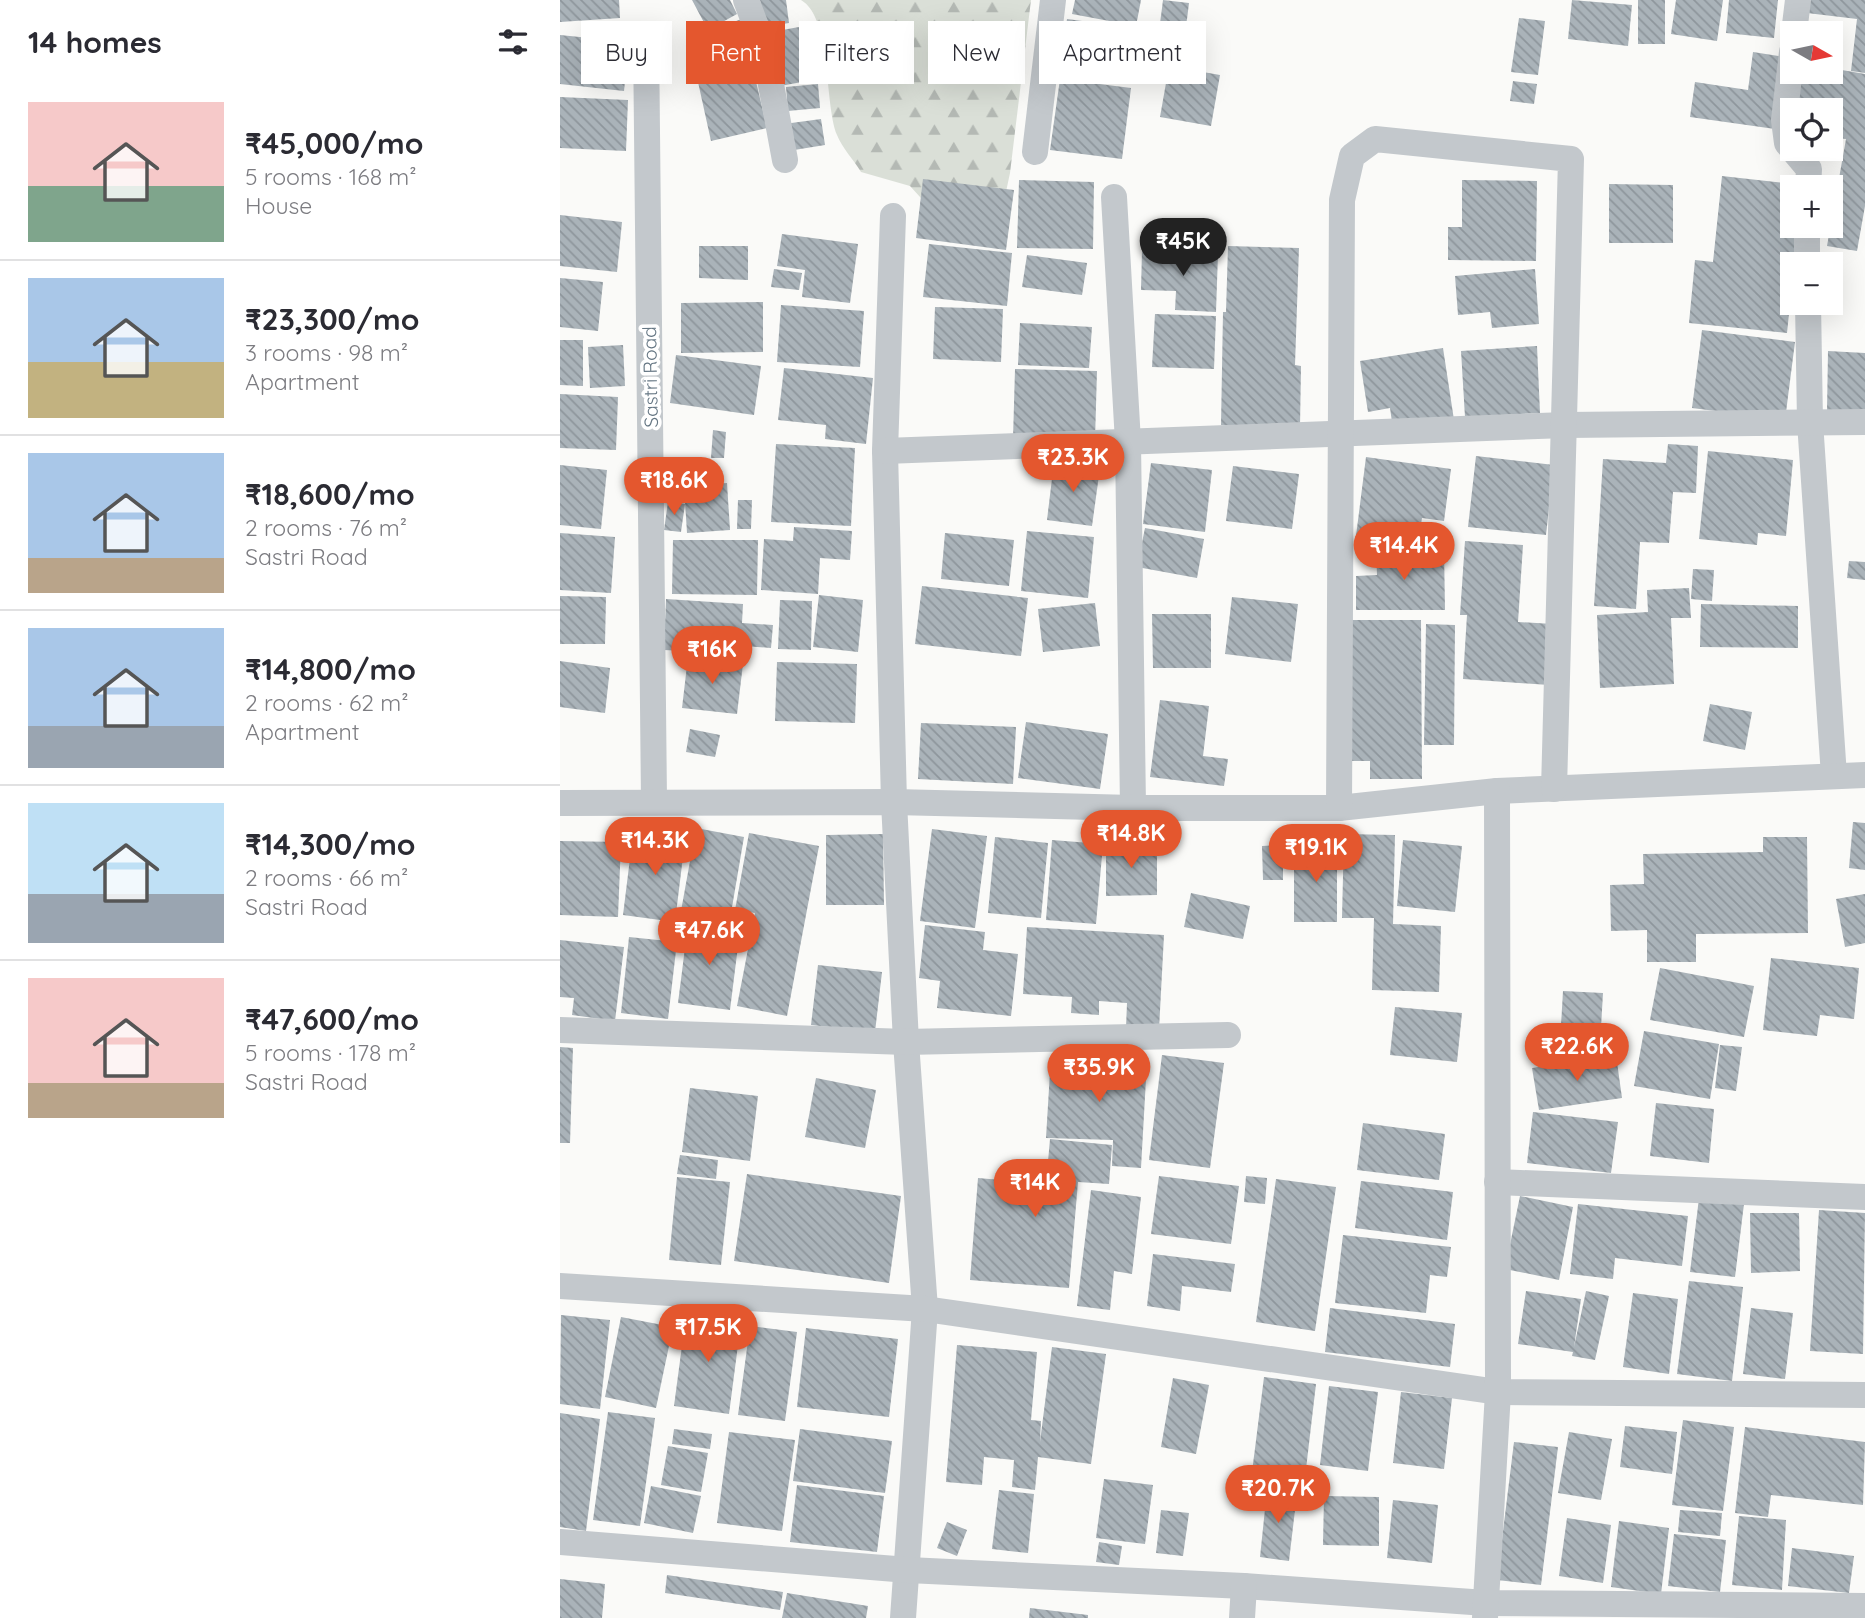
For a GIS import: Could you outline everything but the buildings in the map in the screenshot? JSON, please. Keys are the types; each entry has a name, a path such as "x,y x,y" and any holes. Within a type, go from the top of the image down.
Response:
{"street":[{"path":"746,0 764,47 785,160"},
{"path":"1035,152 1053,0"},
{"path":"1795,21 1798,0"},
{"name":"Sastri Road","path":"646,84 654,801"},
{"path":"1788,84 1784,120 1787,143 1809,169 1809,175"},
{"path":"1339,807 1343,434 1342,200 1352,156 1375,139 1571,159 1566,425 1554,789"},
{"path":"1114,197 1128,442 1133,808"},
{"path":"893,216 885,451 894,802 906,1042 925,1309 903,1618"},
{"path":"1808,315 1810,422 1834,776"},
{"path":"885,451 1566,425 1865,422"},
{"path":"560,803 894,802 1133,808 1339,807 1497,791 1865,775"},
{"path":"1485,1611 1498,1392 1497,791"},
{"path":"560,1030 906,1042 1228,1035"},
{"path":"1497,1182 1865,1197"},
{"path":"560,1286 925,1309 1498,1392 1865,1395"},
{"path":"560,1542 908,1570 1244,1586 1485,1611 1865,1606"},
{"path":"1241,1618 1244,1586"}],"green space":[{"path":"801,0 1031,0 1025,49 1025,21 928,21 928,84 1021,84 1010,173 997,234 951,231 910,186 861,172 837,135 828,84 914,84 914,21 816,21 811,10"}]}
